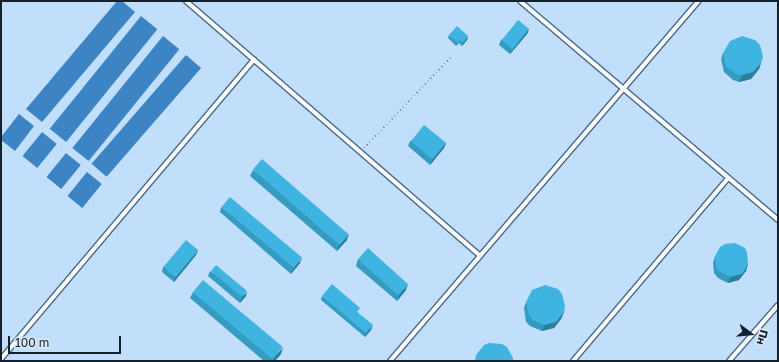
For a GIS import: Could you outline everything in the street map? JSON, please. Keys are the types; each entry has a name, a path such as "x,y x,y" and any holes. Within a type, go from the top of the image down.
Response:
{"lane":[{"path":"186,1 480,256"},
{"path":"520,1 778,220"},
{"path":"390,361 699,1"},
{"path":"1,359 254,60"},
{"path":"573,361 728,178"},
{"path":"730,361 778,305"}],"path":[{"path":"360,152 451,56"}],"water":[{"path":"117,1 122,1 135,12 42,122 26,109"},
{"path":"141,16 157,29 66,142 50,129"},
{"path":"163,36 179,49 89,161 72,148"},
{"path":"186,55 201,68 107,177 92,164"},
{"path":"19,114 34,126 15,151 1,140 1,137"},
{"path":"42,132 57,144 37,168 22,156"},
{"path":"66,153 81,165 61,189 46,177"},
{"path":"87,172 102,184 82,208 67,196"}],"building":[{"path":"518,20 529,29 513,49 502,40"},
{"path":"457,26 468,36 463,43 460,40 458,43 449,35"},
{"path":"742,36 755,40 760,45 763,57 761,63 753,72 742,75 736,74 726,66 723,53 730,41"},
{"path":"424,125 446,143 433,159 411,141"},
{"path":"262,159 349,234 340,245 253,170"},
{"path":"230,197 302,257 294,267 222,207"},
{"path":"186,240 198,250 176,277 164,267"},
{"path":"735,243 745,248 748,264 742,274 730,277 720,272 716,267 715,256 720,247 725,244"},
{"path":"368,248 408,284 398,295 358,259"},
{"path":"216,265 247,291 241,297 211,271"},
{"path":"203,280 283,347 272,359 193,292"},
{"path":"332,284 360,308 357,312 373,325 366,333 322,296"},
{"path":"545,285 558,289 562,294 565,306 564,312 556,322 544,325 533,320 529,315 526,302 532,290"},
{"path":"489,343 502,344 507,347 513,361 475,361 476,355 484,345"}]}
